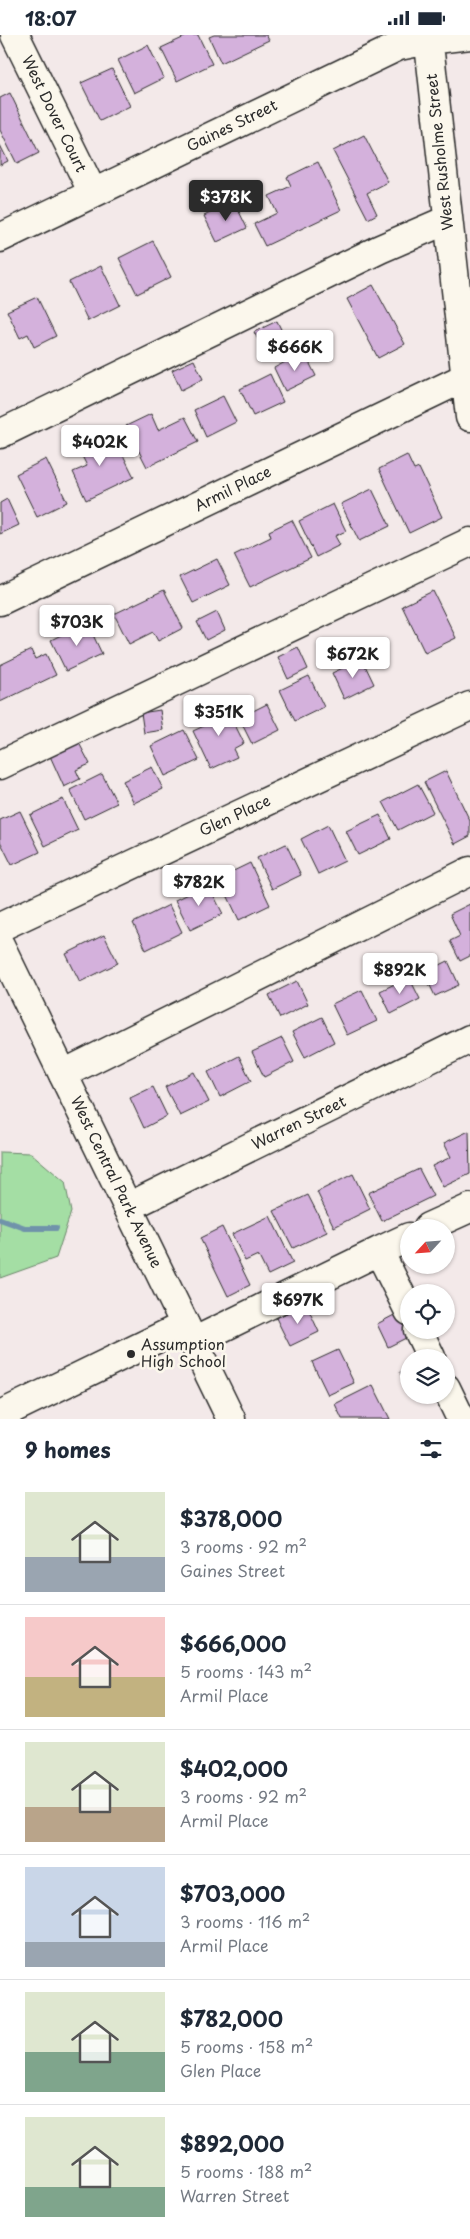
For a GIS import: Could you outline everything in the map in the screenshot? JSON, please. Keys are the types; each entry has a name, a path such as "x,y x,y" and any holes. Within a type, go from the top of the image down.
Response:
{"street":[{"path":"0,38 6,35"},
{"name":"West Dover Court","path":"16,35 93,193"},
{"name":"Gaines Street","path":"0,238 399,46 428,37 470,35"},
{"name":"West Rusholme Street","path":"428,37 470,417"},
{"path":"0,434 380,249 447,220"},
{"name":"Armil Place","path":"0,601 466,377"},
{"path":"0,765 470,542"},
{"name":"Glen Place","path":"0,927 470,706"},
{"path":"63,1074 470,871"},
{"name":"West Central Park Avenue","path":"0,945 232,1419"},
{"name":"Warren Street","path":"128,1207 470,1039"},
{"path":"446,1219 470,1208"},
{"path":"0,1415 400,1241"},
{"path":"380,1251 400,1292"},
{"path":"454,1404 461,1419"}],"green space":[{"path":"0,1152 31,1153 65,1182 71,1212 56,1258 0,1278"}],"building":[{"path":"189,35 198,35 212,64 177,81 161,48"},
{"path":"214,35 266,35 269,40 221,63 209,37"},
{"path":"148,45 164,78 134,93 118,60"},
{"path":"112,69 130,106 100,121 81,83"},
{"path":"10,93 39,153 17,164 0,130 0,98"},
{"path":"364,135 388,182 367,193 377,214 368,219 333,151"},
{"path":"0,145 8,161 0,165"},
{"path":"318,162 341,210 265,246 254,224 277,213 269,196 291,186 287,177"},
{"path":"234,201 247,228 217,242 204,216"},
{"path":"153,241 171,277 137,294 119,258"},
{"path":"101,266 120,305 88,321 69,282"},
{"path":"373,285 405,344 378,358 347,299"},
{"path":"37,297 56,336 34,347 28,334 20,338 7,311"},
{"path":"277,321 288,344 266,355 254,332"},
{"path":"304,352 316,376 285,391 274,368"},
{"path":"194,360 203,379 181,390 172,370"},
{"path":"270,374 283,402 253,416 240,389"},
{"path":"223,396 236,422 206,437 194,410"},
{"path":"151,414 158,430 185,417 198,442 147,467 126,426"},
{"path":"94,430 106,456 120,449 134,477 86,500 73,472 87,466 74,440"},
{"path":"407,455 414,470 419,468 442,517 409,533 379,469"},
{"path":"46,459 67,502 37,517 16,474"},
{"path":"372,489 390,526 359,541 341,504"},
{"path":"7,499 19,525 0,534 0,503"},
{"path":"333,504 346,531 335,536 340,545 316,557 299,521"},
{"path":"292,520 311,558 250,587 234,555 271,537 269,531"},
{"path":"217,559 230,585 193,603 180,577"},
{"path":"164,590 183,628 158,641 153,632 129,644 114,614"},
{"path":"433,591 456,638 425,653 402,606"},
{"path":"217,612 225,630 206,640 197,622"},
{"path":"87,622 102,654 66,671 51,640"},
{"path":"298,647 308,669 288,679 278,657"},
{"path":"31,650 35,659 46,654 56,675 0,702 0,665"},
{"path":"362,659 374,684 344,699 332,673"},
{"path":"309,676 324,707 295,721 280,690"},
{"path":"267,704 280,730 252,744 239,718"},
{"path":"225,705 244,743 233,749 237,757 211,769 193,731 206,725 202,716"},
{"path":"160,710 163,730 144,733 141,713"},
{"path":"184,730 199,760 165,776 151,746"},
{"path":"79,743 90,764 76,770 80,779 64,787 50,756"},
{"path":"152,767 163,789 134,803 123,781"},
{"path":"446,771 470,821 470,836 455,844 424,782"},
{"path":"102,774 117,803 84,819 70,790"},
{"path":"418,784 433,812 398,830 383,802"},
{"path":"63,799 78,830 45,846 30,815"},
{"path":"20,811 40,852 12,865 0,841 0,820"},
{"path":"380,815 391,839 358,855 346,831"},
{"path":"328,825 345,861 318,874 301,839"},
{"path":"286,844 301,875 272,889 257,858"},
{"path":"250,863 270,905 239,920 219,878"},
{"path":"208,884 223,914 190,930 175,900"},
{"path":"470,904 470,956 460,961 450,941 460,936 450,914"},
{"path":"169,905 182,932 146,950 133,923"},
{"path":"104,935 118,963 80,982 66,954"},
{"path":"448,961 459,985 435,996 424,973"},
{"path":"409,977 420,999 391,1014 380,991"},
{"path":"297,981 308,1004 280,1018 269,995"},
{"path":"362,990 377,1021 347,1035 332,1004"},
{"path":"322,1017 334,1042 305,1057 292,1032"},
{"path":"282,1038 294,1062 264,1077 252,1052"},
{"path":"239,1056 251,1081 220,1097 208,1072"},
{"path":"194,1072 209,1102 180,1116 165,1087"},
{"path":"153,1087 167,1116 144,1128 130,1098"},
{"path":"469,1131 470,1174 443,1187 432,1166 451,1157 444,1143"},
{"path":"419,1169 433,1196 382,1221 368,1193"},
{"path":"353,1174 370,1209 334,1227 317,1192"},
{"path":"308,1195 327,1232 293,1248 274,1211"},
{"path":"270,1216 293,1263 268,1275 258,1255 245,1261 232,1234"},
{"path":"222,1227 250,1285 228,1296 200,1238"},
{"path":"306,1304 319,1332 290,1346 276,1318"},
{"path":"398,1313 400,1317 400,1339 404,1339 388,1347 377,1324"},
{"path":"338,1350 354,1383 328,1395 312,1362"},
{"path":"373,1385 390,1419 342,1419 335,1404"}],"waterway":[{"path":"0,1219 25,1228 56,1228"}],"place":[{"name":"Assumption High School","path":"131,1354"}]}
